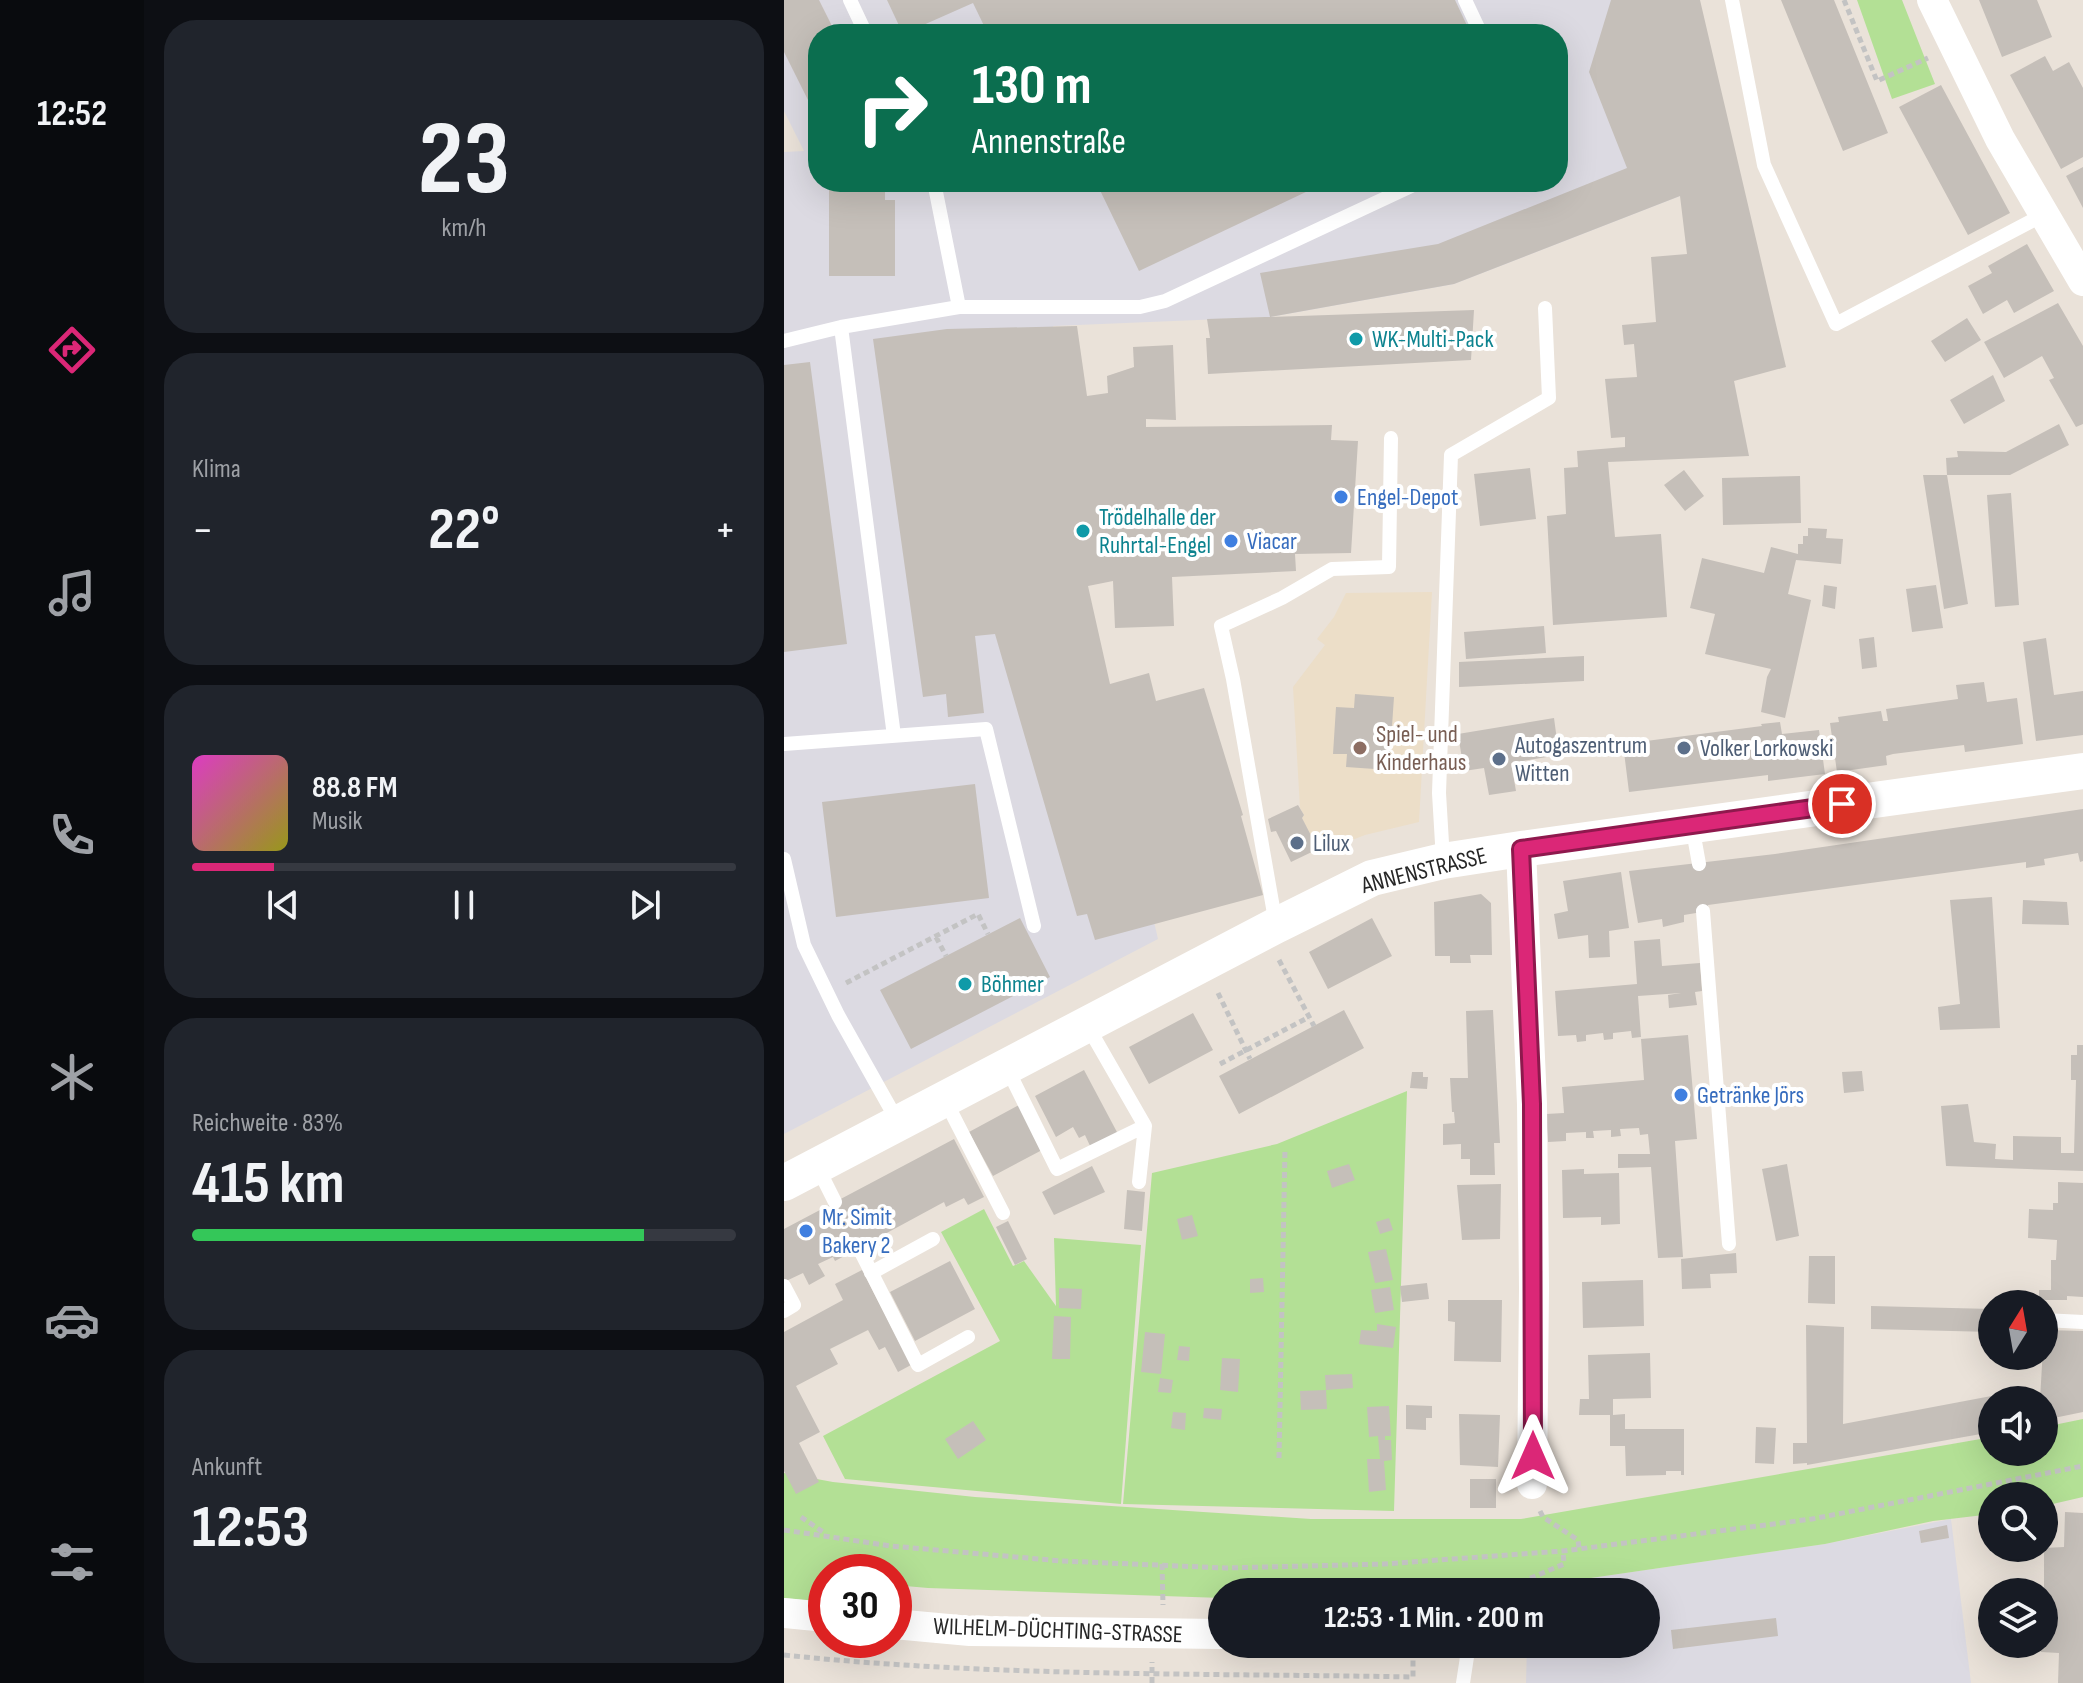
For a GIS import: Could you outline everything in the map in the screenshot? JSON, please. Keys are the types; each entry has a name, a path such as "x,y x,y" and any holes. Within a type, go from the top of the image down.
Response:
{"street":[{"path":"1932,0 2000,139 2083,281"},
{"name":"ANNENSTRASSE","path":"784,1183 1372,878 1443,861 1521,849 2083,771"},
{"path":"1521,849 1532,1104 1532,1484"},
{"path":"784,1613 808,1615"},
{"name":"WILHELM-DÜCHTING-STRASSE","path":"912,1626 970,1631 1208,1634"}],"lane":[{"path":"850,0 861,24"},
{"path":"1465,0 1476,24"},
{"path":"1732,0 1764,165 1836,324 2043,215"},
{"path":"936,192 959,307"},
{"path":"784,341 841,327 959,307 1140,307 1165,301 1399,192"},
{"path":"1443,861 1439,793 1451,455 1549,398 1545,308"},
{"path":"841,327 894,736"},
{"path":"1271,929 1233,679 1221,626 1282,598 1332,569 1389,567 1391,438"},
{"path":"784,744 986,729 1034,926"},
{"path":"1692,825 1699,864"},
{"path":"784,859 804,945 898,1122"},
{"path":"1703,911 1729,1244"},
{"path":"1087,1024 1145,1126 1139,1182"},
{"path":"1005,1066 1057,1169 1145,1126"},
{"path":"944,1098 1003,1213"},
{"path":"816,1165 835,1202"},
{"path":"871,1273 933,1239"},
{"path":"859,1248 918,1365 968,1337"},
{"path":"784,1286 794,1305 784,1311"},
{"path":"2058,1321 2083,1322"},
{"path":"1463,1683 1467,1658"}],"path":[{"path":"1844,0 1877,81 1953,47"},
{"path":"827,993 978,914 988,934"},
{"path":"1271,929 1314,1026"},
{"path":"936,937 946,956"},
{"path":"1203,963 1250,1059"},
{"path":"1220,1064 1309,1017"},
{"path":"1279,1458 1285,1148"},
{"path":"784,1530 891,1546 1062,1561 1226,1568 1368,1565 1563,1551 1812,1519 2083,1466"},
{"path":"801,1517 831,1537"},
{"path":"1543,1517 1578,1540 1579,1548"},
{"path":"1531,1578 1564,1564 1563,1551"},
{"path":"1162,1564 1163,1597"},
{"path":"784,1655 885,1666 1063,1673 1413,1677 1413,1658"}],"shaded area":[{"path":"784,0 1655,0 1680,196 1454,284 1270,317 1053,326 1063,400 1035,405 1158,939 784,1134 784,152 804,151 784,111"},
{"name":"Spiel- und Kinderhaus","path":"1432,592 1419,822 1365,835 1319,853 1300,808 1293,687 1325,645 1317,639 1334,617 1346,593"},
{"path":"1951,1519 1971,1683 1526,1683 1527,1658 1660,1658 1660,1578 1591,1578 1825,1544"}],"green space":[{"path":"1857,0 1902,0 1935,84 1892,99"},
{"path":"1407,1091 1394,1511 1123,1504 1152,1173 1277,1144"},
{"path":"984,1209 1013,1266 1024,1261 1056,1306 1054,1238 1141,1245 1121,1504 845,1479 823,1436 1000,1341 941,1232"},
{"path":"2083,1419 2083,1497 2058,1503 2058,1482 1978,1482 1978,1516 1933,1521 1825,1544 1591,1578 1208,1578 1208,1598 912,1587 912,1554 808,1554 808,1600 784,1598 784,1473 833,1482 975,1497 1311,1519 1521,1519 1978,1439 1978,1466 2058,1466 2058,1424"}],"building":[{"path":"784,0 819,0 831,24 808,24 808,100 784,52"},
{"path":"887,0 1455,0 1466,24 983,24 973,3 926,24 898,24"},
{"path":"1611,0 1700,0 1786,367 1734,381 1749,456 1608,462 1615,537 1661,534 1667,617 1553,625 1547,516 1566,514 1564,468 1578,467 1577,451 1625,447 1625,437 1611,438 1605,379 1637,377 1634,344 1624,345 1622,325 1656,322 1651,257 1687,254 1680,196 1454,284 1270,317 1260,273 1438,244 1627,168 1589,72"},
{"path":"1781,0 1834,0 1888,133 1843,151"},
{"path":"1979,0 2037,0 2052,37 2002,57"},
{"path":"2045,56 2053,71 2069,62 2083,88 2083,157 2061,169 2010,75"},
{"path":"1941,85 2010,213 1968,235 1899,107"},
{"path":"2083,167 2083,208 2066,176"},
{"path":"829,192 885,192 885,200 895,200 895,276 829,276"},
{"path":"1101,192 1306,192 1139,271"},
{"path":"2027,244 2054,291 2014,313 2007,300 1983,314 1968,286 1992,273 1988,266"},
{"path":"2058,303 2083,346 2083,424 2076,427 2049,380 2054,378 2042,356 2004,378 1984,342"},
{"name":"WK-Multi-Pack","path":"1474,310 1471,360 1208,374 1206,338 1210,338 1207,319"},
{"path":"1967,318 1981,340 1945,362 1931,341"},
{"path":"1077,326 1087,396 1108,393 1107,376 1134,367 1133,347 1173,345 1176,420 1146,419 1146,427 1332,425 1331,440 1358,441 1351,553 1295,554 1296,571 1172,577 1174,626 1115,628 1113,581 1088,586 1110,684 1149,673 1156,701 1204,688 1243,815 1263,895 1095,940 1087,914 1077,916 995,634 975,636 984,713 948,717 946,694 923,697 873,339 947,329"},
{"path":"810,362 847,644 784,652 784,365"},
{"path":"1993,375 2005,401 1964,424 1950,400"},
{"path":"2059,424 2069,445 2010,475 1947,475 1946,458 1958,457 1957,451 2006,452"},
{"path":"1530,468 1536,519 1480,526 1474,474"},
{"path":"1684,470 1704,496 1685,511 1664,485"},
{"path":"1923,475 1947,475 1968,604 1944,609"},
{"path":"1800,476 1801,523 1723,525 1722,478"},
{"path":"2011,493 2019,605 1995,607 1987,495"},
{"path":"1808,528 1827,529 1826,538 1843,539 1841,564 1796,560 1788,594 1811,600 1785,718 1761,712 1771,669 1705,654 1715,614 1690,608 1702,558 1764,573 1771,547 1798,554 1798,544 1803,544 1803,536 1808,536"},
{"path":"1824,585 1837,587 1835,609 1822,606"},
{"path":"1936,585 1943,628 1912,632 1906,589"},
{"path":"1544,626 1546,653 1466,659 1464,632"},
{"path":"1874,637 1877,667 1862,669 1859,639"},
{"path":"2046,638 2054,695 2083,691 2083,735 2036,741 2023,642"},
{"path":"1584,656 1584,681 1459,687 1459,662"},
{"path":"1984,682 1987,702 2017,698 2023,744 1965,752 1964,745 1893,754 1886,756 1887,765 1837,772 1830,723 1839,722 1838,717 1881,711 1883,721 1888,721 1886,709 1958,699 1956,685"},
{"path":"1355,694 1394,697 1389,770 1346,767 1347,754 1333,754 1336,707 1354,708"},
{"name":"Autogaszentrum Witten","path":"1554,718 1559,755 1511,763 1516,791 1489,795 1484,768 1464,771 1458,734"},
{"path":"1780,722 1782,734 1819,730 1825,774 1768,781 1768,775 1629,792 1623,744"},
{"path":"975,784 989,898 836,917 822,802"},
{"path":"1298,805 1318,849 1291,862 1276,831 1271,832 1268,819"},
{"path":"2083,809 2083,861 2080,862 2078,853 2044,859 2045,865 2026,868 2026,862 1708,905 1708,911 1684,915 1684,922 1663,927 1662,919 1638,923 1629,871 1775,854"},
{"path":"1621,872 1629,928 1609,931 1610,957 1589,958 1588,935 1558,939 1554,914 1568,911 1563,881"},
{"path":"1481,894 1491,903 1492,955 1470,955 1471,963 1450,963 1450,956 1435,956 1434,902"},
{"path":"1992,897 2000,1028 1940,1030 1938,1007 1960,1004 1950,900"},
{"path":"2023,900 2067,902 2069,925 2022,924"},
{"name":"Böhmer","path":"1020,918 1050,977 911,1049 880,990"},
{"path":"1372,918 1392,956 1328,989 1309,952"},
{"path":"1660,939 1662,966 1700,963 1702,991 1695,992 1697,1005 1669,1008 1668,995 1681,993 1638,996 1641,1037 1632,1038 1631,1031 1613,1033 1613,1039 1604,1040 1603,1033 1586,1035 1586,1041 1577,1042 1576,1035 1558,1036 1555,991 1637,984 1634,941"},
{"path":"1344,1010 1364,1048 1239,1114 1219,1076"},
{"path":"1493,1010 1500,1143 1494,1143 1495,1175 1470,1175 1470,1159 1461,1159 1461,1144 1443,1145 1443,1124 1455,1123 1450,1078 1468,1078 1466,1011"},
{"path":"1193,1013 1213,1050 1149,1084 1129,1047"},
{"path":"1688,1035 1697,1139 1675,1141 1683,1257 1658,1258 1651,1167 1618,1168 1618,1154 1650,1154 1648,1134 1640,1135 1639,1128 1620,1129 1621,1136 1611,1137 1611,1130 1593,1131 1594,1138 1586,1138 1586,1132 1566,1133 1566,1141 1548,1142 1546,1114 1564,1113 1562,1087 1644,1080 1641,1039"},
{"path":"2077,1045 2083,1045 2083,1171 1946,1166 1941,1106 1968,1104 1974,1142 1996,1144 1995,1159 2013,1160 2013,1136 2061,1137 2061,1153 2074,1153 2076,1080 2071,1080 2071,1055 2077,1055"},
{"path":"1084,1070 1118,1134 1091,1148 1085,1135 1079,1138 1073,1127 1056,1137 1035,1096"},
{"path":"1862,1071 1864,1091 1844,1093 1842,1072"},
{"path":"1412,1072 1423,1072 1423,1077 1428,1077 1427,1089 1410,1088"},
{"path":"1021,1104 1044,1149 993,1176 969,1132"},
{"path":"954,1139 984,1197 968,1205 964,1198 946,1207 944,1202 835,1261 833,1257 818,1264 825,1276 809,1285 803,1273 784,1282 784,1229"},
{"path":"1349,1164 1355,1180 1332,1188 1327,1171"},
{"path":"1787,1164 1799,1236 1776,1241 1762,1169"},
{"path":"1092,1166 1105,1192 1054,1215 1042,1192"},
{"path":"1584,1169 1584,1174 1619,1173 1620,1224 1601,1225 1601,1217 1563,1218 1562,1170"},
{"path":"2058,1182 2083,1183 2083,1297 2067,1296 2067,1300 2058,1300 2058,1290 2051,1290 2051,1260 2056,1260 2057,1240 2028,1238 2029,1209 2053,1210 2053,1203 2058,1203"},
{"path":"1501,1184 1500,1239 1462,1240 1457,1185"},
{"path":"1127,1190 1145,1192 1142,1231 1124,1229"},
{"path":"1192,1215 1198,1236 1182,1240 1177,1219"},
{"path":"1389,1218 1393,1230 1380,1234 1376,1222"},
{"path":"1008,1221 1027,1259 1015,1265 996,1227"},
{"path":"1386,1249 1393,1280 1375,1283 1368,1252"},
{"path":"1736,1253 1737,1273 1710,1274 1711,1288 1682,1289 1681,1259"},
{"path":"1809,1256 1835,1256 1835,1304 1808,1303"},
{"path":"950,1261 975,1309 915,1341 890,1292"},
{"path":"862,1270 911,1365 898,1372 885,1347 879,1350 868,1330 830,1349 838,1364 796,1386 820,1432 799,1443 819,1482 796,1494 784,1471 784,1332 843,1300 835,1284"},
{"path":"1263,1278 1264,1292 1250,1293 1250,1279"},
{"path":"1643,1280 1644,1326 1583,1328 1582,1282"},
{"path":"1427,1283 1429,1299 1402,1302 1400,1286"},
{"path":"1390,1287 1394,1310 1375,1313 1371,1290"},
{"path":"1059,1288 1082,1289 1081,1309 1059,1308"},
{"path":"1448,1300 1502,1300 1501,1362 1454,1361 1455,1322 1448,1321"},
{"path":"1871,1306 1978,1309 1978,1332 1871,1329"},
{"path":"1054,1316 1071,1317 1070,1359 1052,1359"},
{"path":"1377,1324 1396,1327 1393,1348 1359,1344 1361,1330 1377,1331"},
{"path":"1806,1325 1844,1327 1843,1424 1978,1399 1978,1434 1807,1465 1793,1464 1793,1443 1807,1443"},
{"path":"2058,1330 2083,1331 2083,1412 2058,1417 2058,1386 2041,1386 2042,1370 2058,1370"},
{"path":"1145,1332 1165,1334 1161,1374 1141,1372"},
{"path":"1179,1346 1190,1347 1189,1361 1177,1360"},
{"path":"1650,1353 1651,1398 1613,1399 1613,1415 1625,1414 1625,1429 1684,1429 1684,1475 1681,1471 1666,1471 1666,1475 1626,1476 1625,1446 1610,1446 1610,1415 1579,1415 1580,1399 1589,1399 1588,1355"},
{"path":"1222,1358 1240,1359 1238,1392 1220,1390"},
{"path":"1352,1374 1353,1388 1326,1390 1325,1375"},
{"path":"1160,1378 1173,1380 1171,1393 1158,1392"},
{"path":"1326,1390 1327,1409 1301,1410 1300,1391"},
{"path":"1406,1405 1432,1406 1432,1418 1426,1418 1426,1430 1406,1429"},
{"path":"1389,1406 1391,1436 1385,1436 1385,1440 1391,1440 1392,1460 1384,1461 1386,1490 1369,1492 1367,1459 1380,1459 1378,1436 1369,1437 1367,1407"},
{"path":"1204,1408 1222,1409 1221,1420 1203,1418"},
{"path":"1173,1412 1186,1413 1185,1430 1171,1428"},
{"path":"1459,1414 1500,1415 1498,1467 1460,1465"},
{"path":"973,1421 986,1440 958,1459 945,1439"},
{"path":"1756,1427 1776,1428 1774,1464 1755,1463"},
{"path":"1470,1479 1496,1479 1496,1508 1470,1508"},
{"path":"2065,1512 2083,1513 2083,1683 2058,1683 2058,1578 2044,1578 2044,1562 2058,1562 2058,1547 2064,1547"},
{"path":"1947,1525 1949,1538 1921,1543 1919,1531"},
{"path":"1776,1618 1778,1636 1673,1649 1671,1630"}],"place":[{"name":"WK-Multi-Pack","path":"1356,339"},
{"name":"Engel-Depot","path":"1341,497"},
{"name":"Trödelhalle der Ruhrtal-Engel","path":"1083,531"},
{"name":"Viacar","path":"1231,541"},
{"name":"Spiel- und Kinderhaus","path":"1360,748"},
{"name":"Volker Lorkowski","path":"1684,748"},
{"name":"Autogaszentrum Witten","path":"1499,759"},
{"name":"Lilux","path":"1297,843"},
{"name":"Böhmer","path":"965,984"},
{"name":"Getränke Jörs","path":"1681,1095"},
{"name":"Mr. Simit Bakery 2","path":"806,1231"}],"route":[{"path":"1533,1456 1532,1104 1521,849 1842,804"}]}
